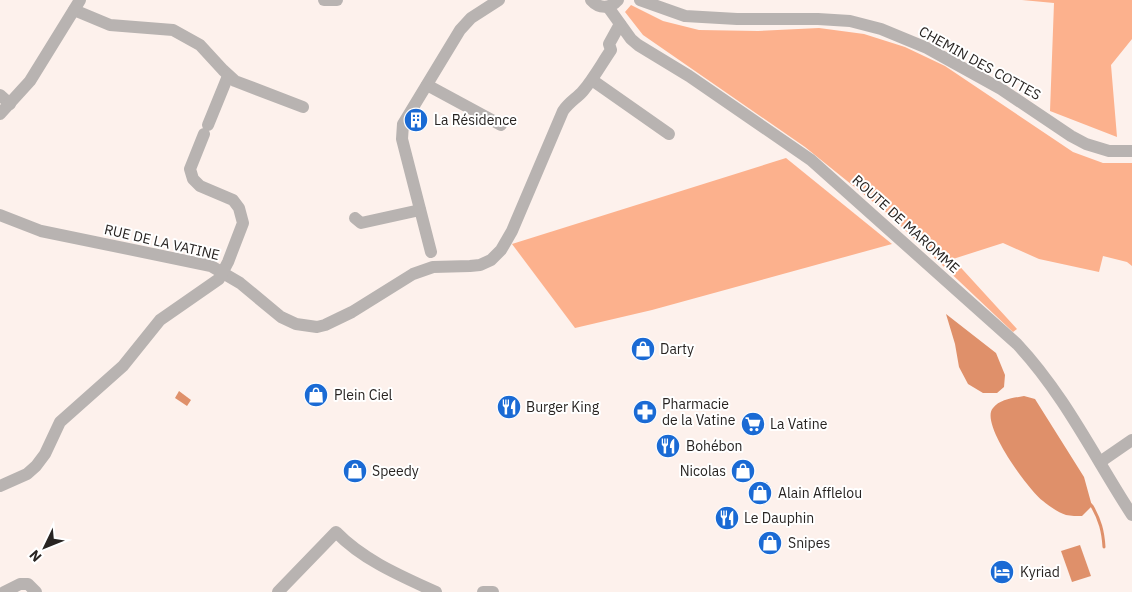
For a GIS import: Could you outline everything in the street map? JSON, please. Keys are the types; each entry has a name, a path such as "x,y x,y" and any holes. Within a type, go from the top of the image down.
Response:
{"street":[{"path":"324,0 337,0"},
{"path":"432,260 401,130 460,30 470,18 500,0"},
{"path":"591,0 599,7 613,3"},
{"name":"CHEMIN DES COTTES","path":"640,0 655,3 685,16 737,20 818,19 850,21 881,29 927,48 1001,89 1086,144 1110,151 1132,151"},
{"name":"ROUTE DE MAROMME","path":"613,3 620,24 631,39 648,52 689,76 811,160 997,325 1030,358 1042,374 1100,462 1132,515"},
{"path":"0,114 5,99 30,81 77,5 110,25 173,30 200,45 228,76 240,83 303,107"},
{"name":"RUE DE LA VATINE","path":"611,50 609,44 620,24"},
{"name":"RUE DE LA VATINE","path":"0,215 41,231 211,266 224,272 281,316 296,324 317,327 325,325 352,312 432,260 480,265 490,260 501,250 512,231 563,111 569,102 582,94 611,50 615,50 631,39"},
{"path":"0,486 27,474 36,466 45,454 56,428 67,415 119,369 164,316 209,288 224,272 241,231 242,216 233,200 200,186 194,179 190,169 228,76"},
{"path":"592,80 669,134"},
{"path":"427,85 501,125"},
{"path":"355,218 361,223 420,210"},
{"path":"1100,462 1132,440"},
{"path":"278,592 336,532 351,546 396,574 436,592"},
{"path":"4,592 20,584 28,584 36,592"},
{"path":"483,592 493,592"}],"shaded area":[{"path":"1022,0 1132,0 1132,39 1111,65 1117,137 1050,111 1054,3"},
{"path":"631,5 663,21 699,30 758,31 819,28 864,34 905,47 945,66 1073,152 1103,163 1132,163 1132,266 1127,262 1103,256 1099,272 1039,259 1003,243 953,259 1017,329 1013,332 888,214 805,147 643,35 625,12"},
{"path":"786,158 892,244 652,310 575,328 512,244"},
{"path":"946,314 996,353 1005,375 1004,387 997,393 983,393 968,384 959,367 955,344"},
{"path":"179,391 191,400 187,406 175,398"},
{"path":"1024,396 1035,399 1084,477 1092,506 1082,516 1063,514 1036,495 1017,471 999,441 991,416 993,408 1003,401"},
{"path":"1080,545 1091,576 1072,582 1061,551"}],"waterway":[{"path":"1090,504 1099,521 1104,547"}],"place":[{"name":"La Résidence","path":"416,120"},
{"name":"Darty","path":"643,349"},
{"name":"Plein Ciel","path":"316,395"},
{"name":"Burger King","path":"509,407"},
{"name":"Pharmacie de la Vatine","path":"645,412"},
{"name":"La Vatine","path":"753,424"},
{"name":"Bohébon","path":"668,446"},
{"name":"Speedy","path":"355,471"},
{"name":"Nicolas","path":"743,471"},
{"name":"Alain Afflelou","path":"760,493"},
{"name":"Le Dauphin","path":"727,518"},
{"name":"Snipes","path":"770,543"},
{"name":"Kyriad","path":"1002,572"}]}
